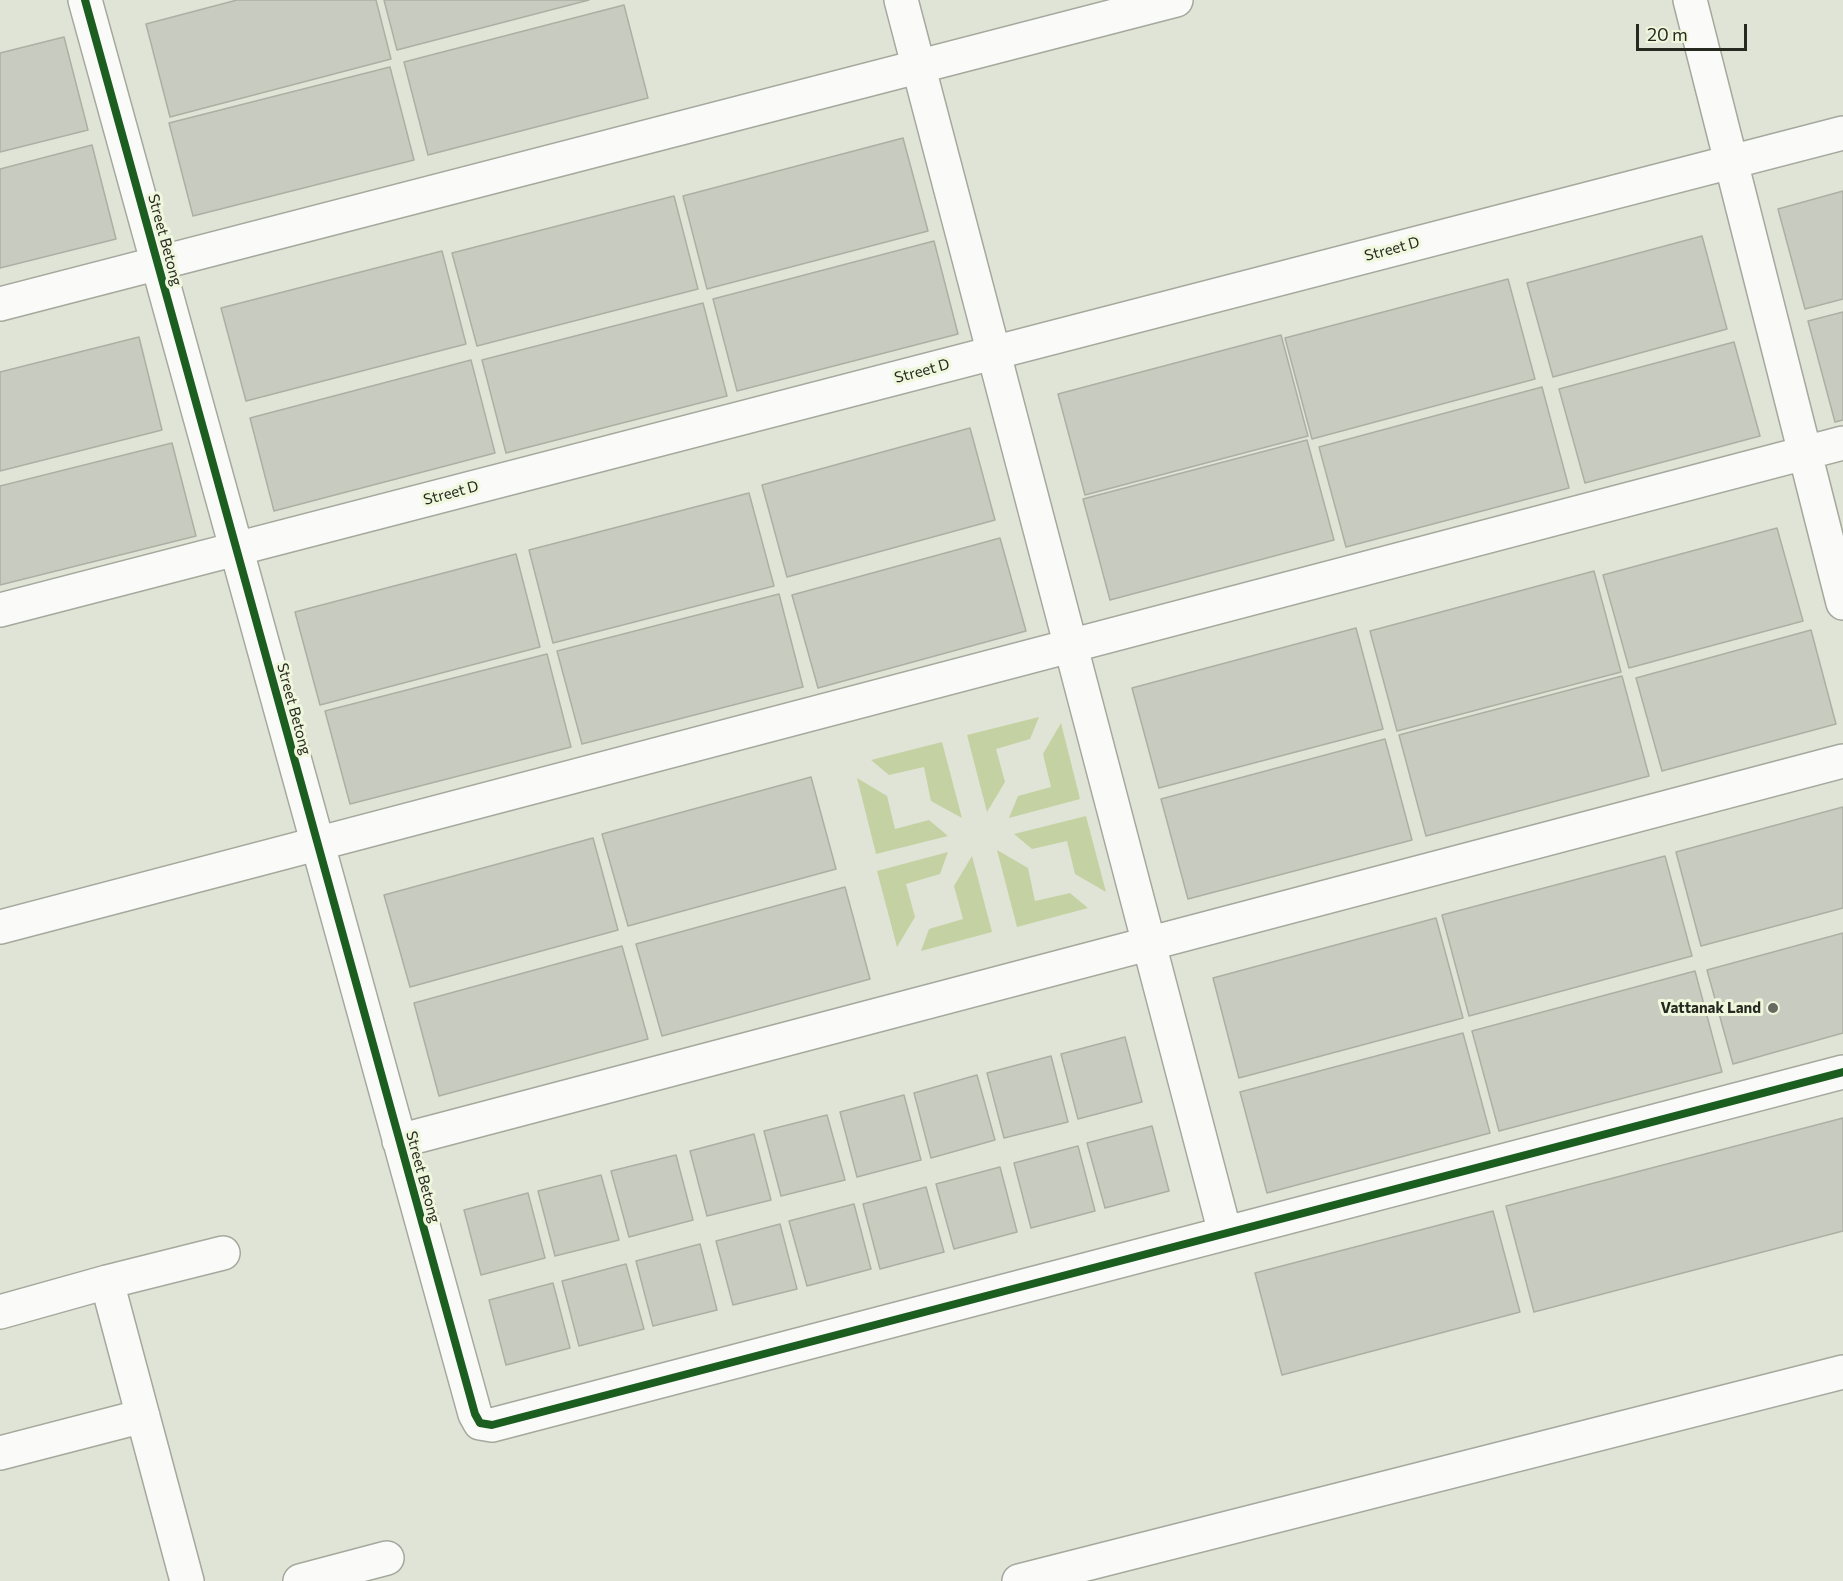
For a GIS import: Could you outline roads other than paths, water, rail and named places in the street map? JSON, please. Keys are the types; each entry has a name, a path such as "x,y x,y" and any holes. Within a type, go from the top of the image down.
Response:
{"street":[{"name":"Street Betong","path":"85,0 474,1414 480,1423 492,1425 1225,1233"},
{"path":"902,0 1225,1233 1843,1072"},
{"path":"0,304 1176,0"},
{"path":"1690,0 1843,603"},
{"name":"Street D","path":"0,610 1843,133"},
{"path":"0,927 1843,443"},
{"path":"399,1141 1843,761"},
{"path":"0,1312 223,1253"},
{"path":"107,1282 187,1581"},
{"path":"1019,1581 1843,1372"},
{"path":"0,1453 143,1416"},
{"path":"300,1581 387,1558"}],"place":[{"name":"Vattanak Land","path":"1773,1008"}]}
